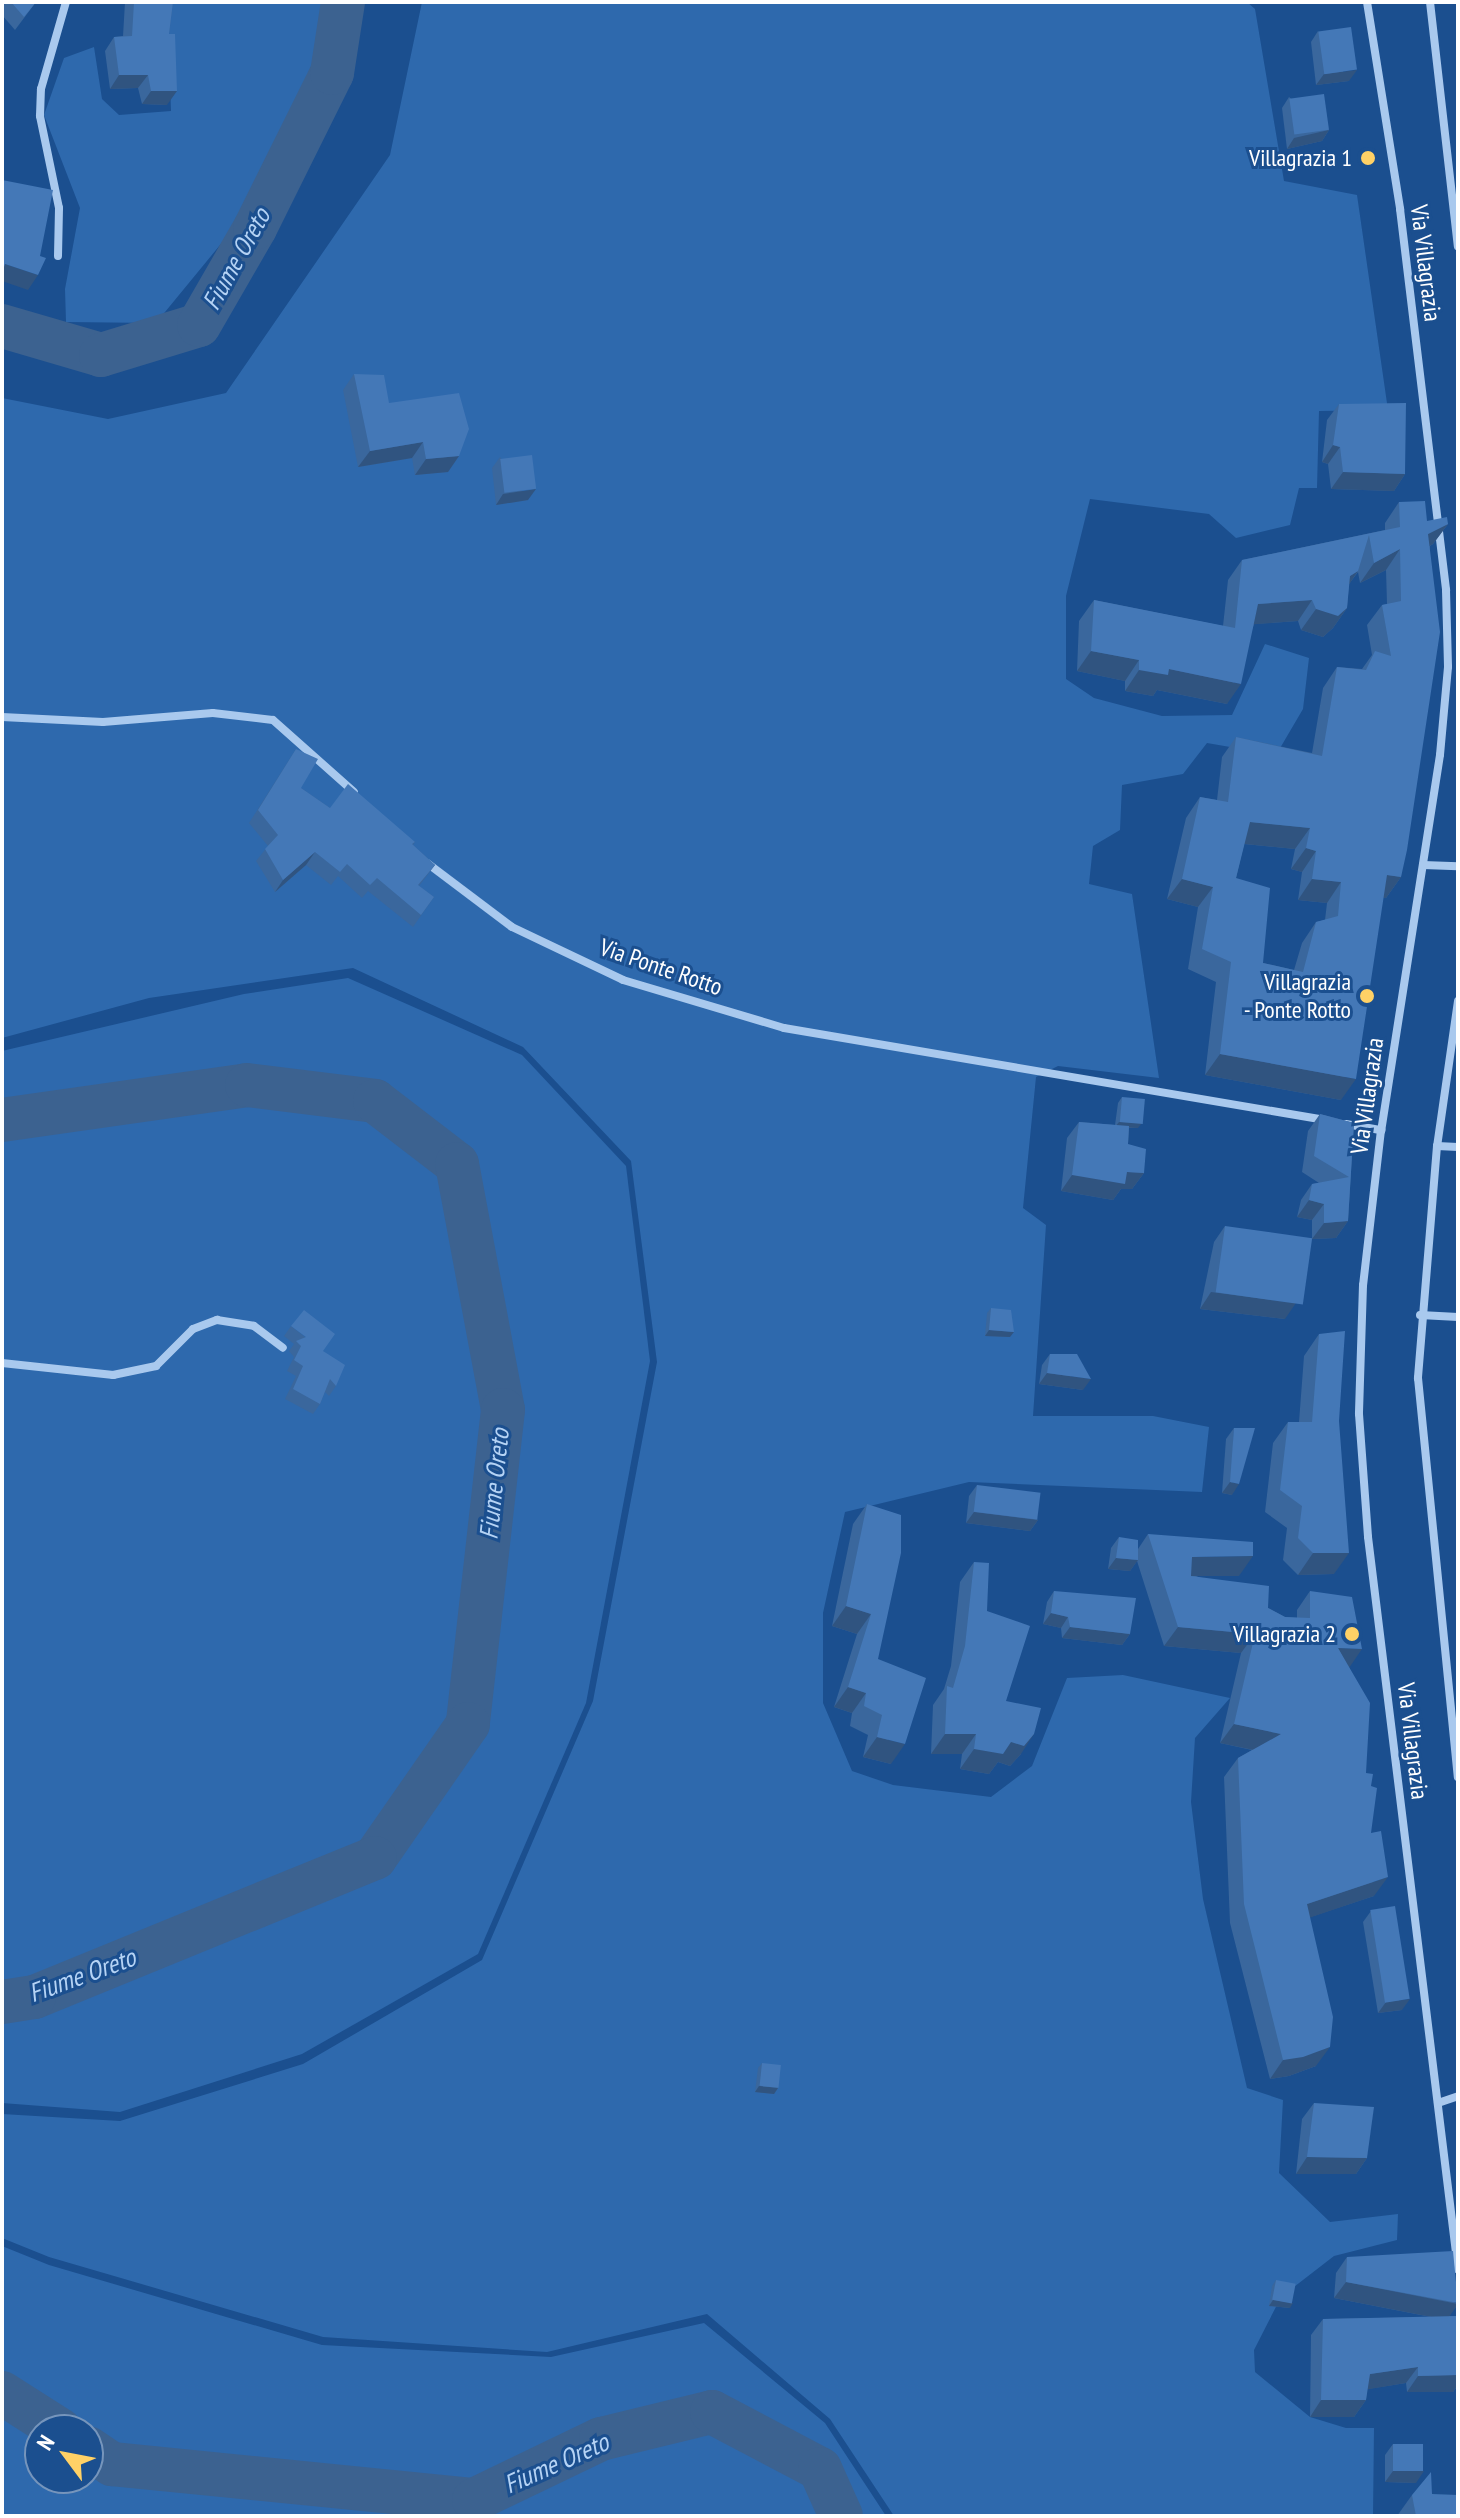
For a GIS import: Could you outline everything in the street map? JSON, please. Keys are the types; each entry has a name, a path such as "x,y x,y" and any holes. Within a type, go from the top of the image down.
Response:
{"street":[{"path":"58,256 59,208 45,158 40,103 66,2"},
{"name":"Via Villagrazia","path":"1367,2 1400,209 1446,590 1447,682 1423,865 1381,1130 1363,1285 1359,1414 1368,1537 1458,2269"},
{"name":"Via Villagrazia","path":"1430,2 1458,246"},
{"path":"2,717 103,722 213,713 273,720 367,805"},
{"name":"Via Ponte Rotto","path":"418,854 512,927 567,954 623,980 784,1028 1381,1130"},
{"path":"1423,865 1458,866"},
{"name":"Via Villagrazia","path":"1458,1001 1437,1146 1420,1315 1418,1378 1458,1777"},
{"path":"1437,1146 1458,1147"},
{"path":"1420,1315 1458,1317"},
{"path":"2,1363 113,1375 156,1366 193,1329 217,1320 254,1326 283,1348"},
{"path":"1438,2103 1458,2096"}],"shaded area":[{"path":"167,2 322,2 322,36 291,123 234,228 156,323 66,322 65,289 80,208 44,115 64,58 94,47 102,99 119,115 171,111"},
{"path":"422,2 1247,2 1255,9 1284,181 1357,195 1388,410 1319,411 1317,488 1299,488 1290,525 1236,538 1209,514 1090,499 1066,596 1066,679 1094,698 1162,716 1232,715 1265,644 1309,658 1303,709 1276,755 1207,743 1183,774 1122,785 1120,830 1093,846 1089,884 1132,894 1159,1078 1058,1066 1036,1077 1023,1208 1046,1225 1033,1416 1153,1416 1209,1427 1202,1492 969,1482 845,1512 823,1613 823,1703 852,1771 893,1785 991,1797 1032,1766 1067,1678 1123,1675 1230,1698 1195,1738 1191,1802 1203,1899 1247,2088 1283,2100 1279,2173 1330,2222 1398,2214 1397,2240 1334,2256 1281,2297 1254,2350 1255,2372 1310,2417 1346,2428 1374,2428 1373,2516 894,2516 830,2419 707,2314 547,2352 323,2337 49,2257 2,2238 2,2114 120,2121 303,2064 482,1960 593,1701 657,1362 631,1161 523,1047 353,968 149,998 2,1038 2,398 108,419 226,393 390,155"},
{"path":"348,978 522,1055 626,1166 650,1361 586,1703 478,1954 302,2054 120,2112 2,2103 2,1051 244,994"},
{"path":"2,2246 49,2265 322,2345 551,2357 704,2323 825,2423 886,2516 2,2516"}],"building":[{"path":"11,2 36,2 24,17"},
{"path":"134,2 173,2 169,34 175,34 177,91 151,91 148,75 119,75 114,37 132,36"},
{"path":"1351,27 1357,70 1324,74 1318,32"},
{"path":"1324,94 1329,130 1294,135 1289,99"},
{"path":"2,180 53,190 40,256 46,258 38,275 5,264 2,273"},
{"path":"354,374 384,375 389,403 459,393 469,429 459,456 426,459 423,442 370,451"},
{"path":"1406,403 1405,474 1343,472 1340,447 1333,445 1339,404"},
{"path":"532,455 536,489 504,493 500,459"},
{"path":"1425,501 1427,521 1447,517 1448,524 1428,534 1440,632 1407,850 1401,877 1387,875 1356,1079 1220,1054 1231,962 1202,949 1213,887 1182,879 1200,797 1228,802 1236,737 1322,756 1337,667 1366,670 1375,651 1391,656 1382,605 1401,601 1400,549 1374,563 1369,535 1358,571 1350,576 1347,608 1338,616 1316,609 1312,600 1258,604 1241,684 1169,669 1168,675 1139,670 1139,660 1091,651 1094,600 1235,628 1242,560 1400,527 1399,502","holes":["1250,822 1310,828 1306,848 1316,851 1312,879 1341,882 1338,916 1316,922 1303,972 1263,963 1270,888 1236,878"]},
{"path":"296,749 318,759 301,788 330,808 348,784 415,842 412,844 435,865 418,885 434,897 421,915 377,878 370,885 347,864 340,872 315,852 283,880 265,849 278,835 258,810"},
{"path":"1122,1097 1145,1099 1143,1124 1120,1122"},
{"path":"1320,1114 1354,1123 1348,1221 1324,1223 1324,1204 1309,1200 1312,1184 1349,1177 1314,1156"},
{"path":"1079,1122 1129,1126 1128,1144 1146,1149 1144,1173 1127,1172 1125,1184 1072,1175"},
{"path":"1225,1226 1312,1238 1303,1305 1216,1292"},
{"path":"991,1308 1011,1310 1014,1332 989,1330"},
{"path":"304,1310 335,1334 323,1351 345,1365 336,1386 330,1379 320,1404 293,1389 303,1366 294,1360 301,1346 296,1341 306,1337 291,1326"},
{"path":"1345,1331 1339,1421 1349,1553 1313,1553 1298,1538 1302,1506 1280,1490 1288,1422 1312,1422 1319,1334"},
{"path":"1050,1354 1077,1354 1091,1379 1047,1373"},
{"path":"1234,1428 1255,1428 1239,1484 1230,1482"},
{"path":"977,1485 1041,1493 1037,1520 974,1512"},
{"path":"867,1504 901,1515 901,1553 878,1659 926,1678 905,1744 877,1737 882,1715 864,1706 866,1693 848,1687 871,1614 846,1606"},
{"path":"1148,1534 1253,1542 1253,1556 1192,1557 1191,1576 1269,1586 1268,1608 1285,1617 1310,1618 1310,1591 1352,1597 1362,1649 1338,1648 1370,1703 1366,1773 1373,1774 1371,1786 1377,1788 1371,1833 1381,1831 1388,1877 1307,1904 1333,2017 1330,2047 1303,2057 1283,2060 1244,1904 1238,1758 1281,1734 1234,1724 1255,1634 1178,1627"},
{"path":"1119,1537 1138,1540 1138,1560 1116,1558"},
{"path":"974,1562 989,1563 987,1611 1030,1626 1006,1701 1041,1708 1034,1734 1024,1746 1011,1742 1003,1754 974,1749 976,1734 945,1734 947,1686 953,1688 965,1646"},
{"path":"1054,1591 1136,1598 1130,1634 1070,1627 1068,1617 1051,1613"},
{"path":"1395,1906 1410,1999 1385,2003 1370,1910"},
{"path":"762,2063 781,2065 778,2088 760,2086"},
{"path":"1314,2103 1374,2107 1367,2158 1307,2157"},
{"path":"1453,2251 1458,2303 1346,2282 1347,2257"},
{"path":"1276,2280 1296,2284 1292,2303 1272,2300"},
{"path":"1458,2316 1458,2375 1418,2376 1418,2367 1370,2374 1366,2400 1321,2400 1323,2319"},
{"path":"1393,2444 1423,2444 1423,2471 1393,2471"},
{"path":"1431,2472 1432,2494 1458,2495 1458,2516 1416,2516 1412,2495"}],"waterway":[{"name":"Fiume Oreto","path":"2,326 101,355 199,325 255,228 332,73 343,2"},
{"name":"Fiume Oreto","path":"2,1120 247,1085 375,1101 457,1164 503,1410 468,1724 375,1858 34,1997 2,2002"},
{"name":"Fiume Oreto","path":"2,2393 35,2414"},
{"name":"Fiume Oreto","path":"104,2459 112,2464 474,2500 601,2439 712,2412 820,2469 841,2516"}],"place":[{"name":"Villagrazia 1","path":"1368,158"},
{"name":"Villagrazia - Ponte Rotto","path":"1367,996"},
{"name":"Villagrazia 2","path":"1352,1634"}]}
